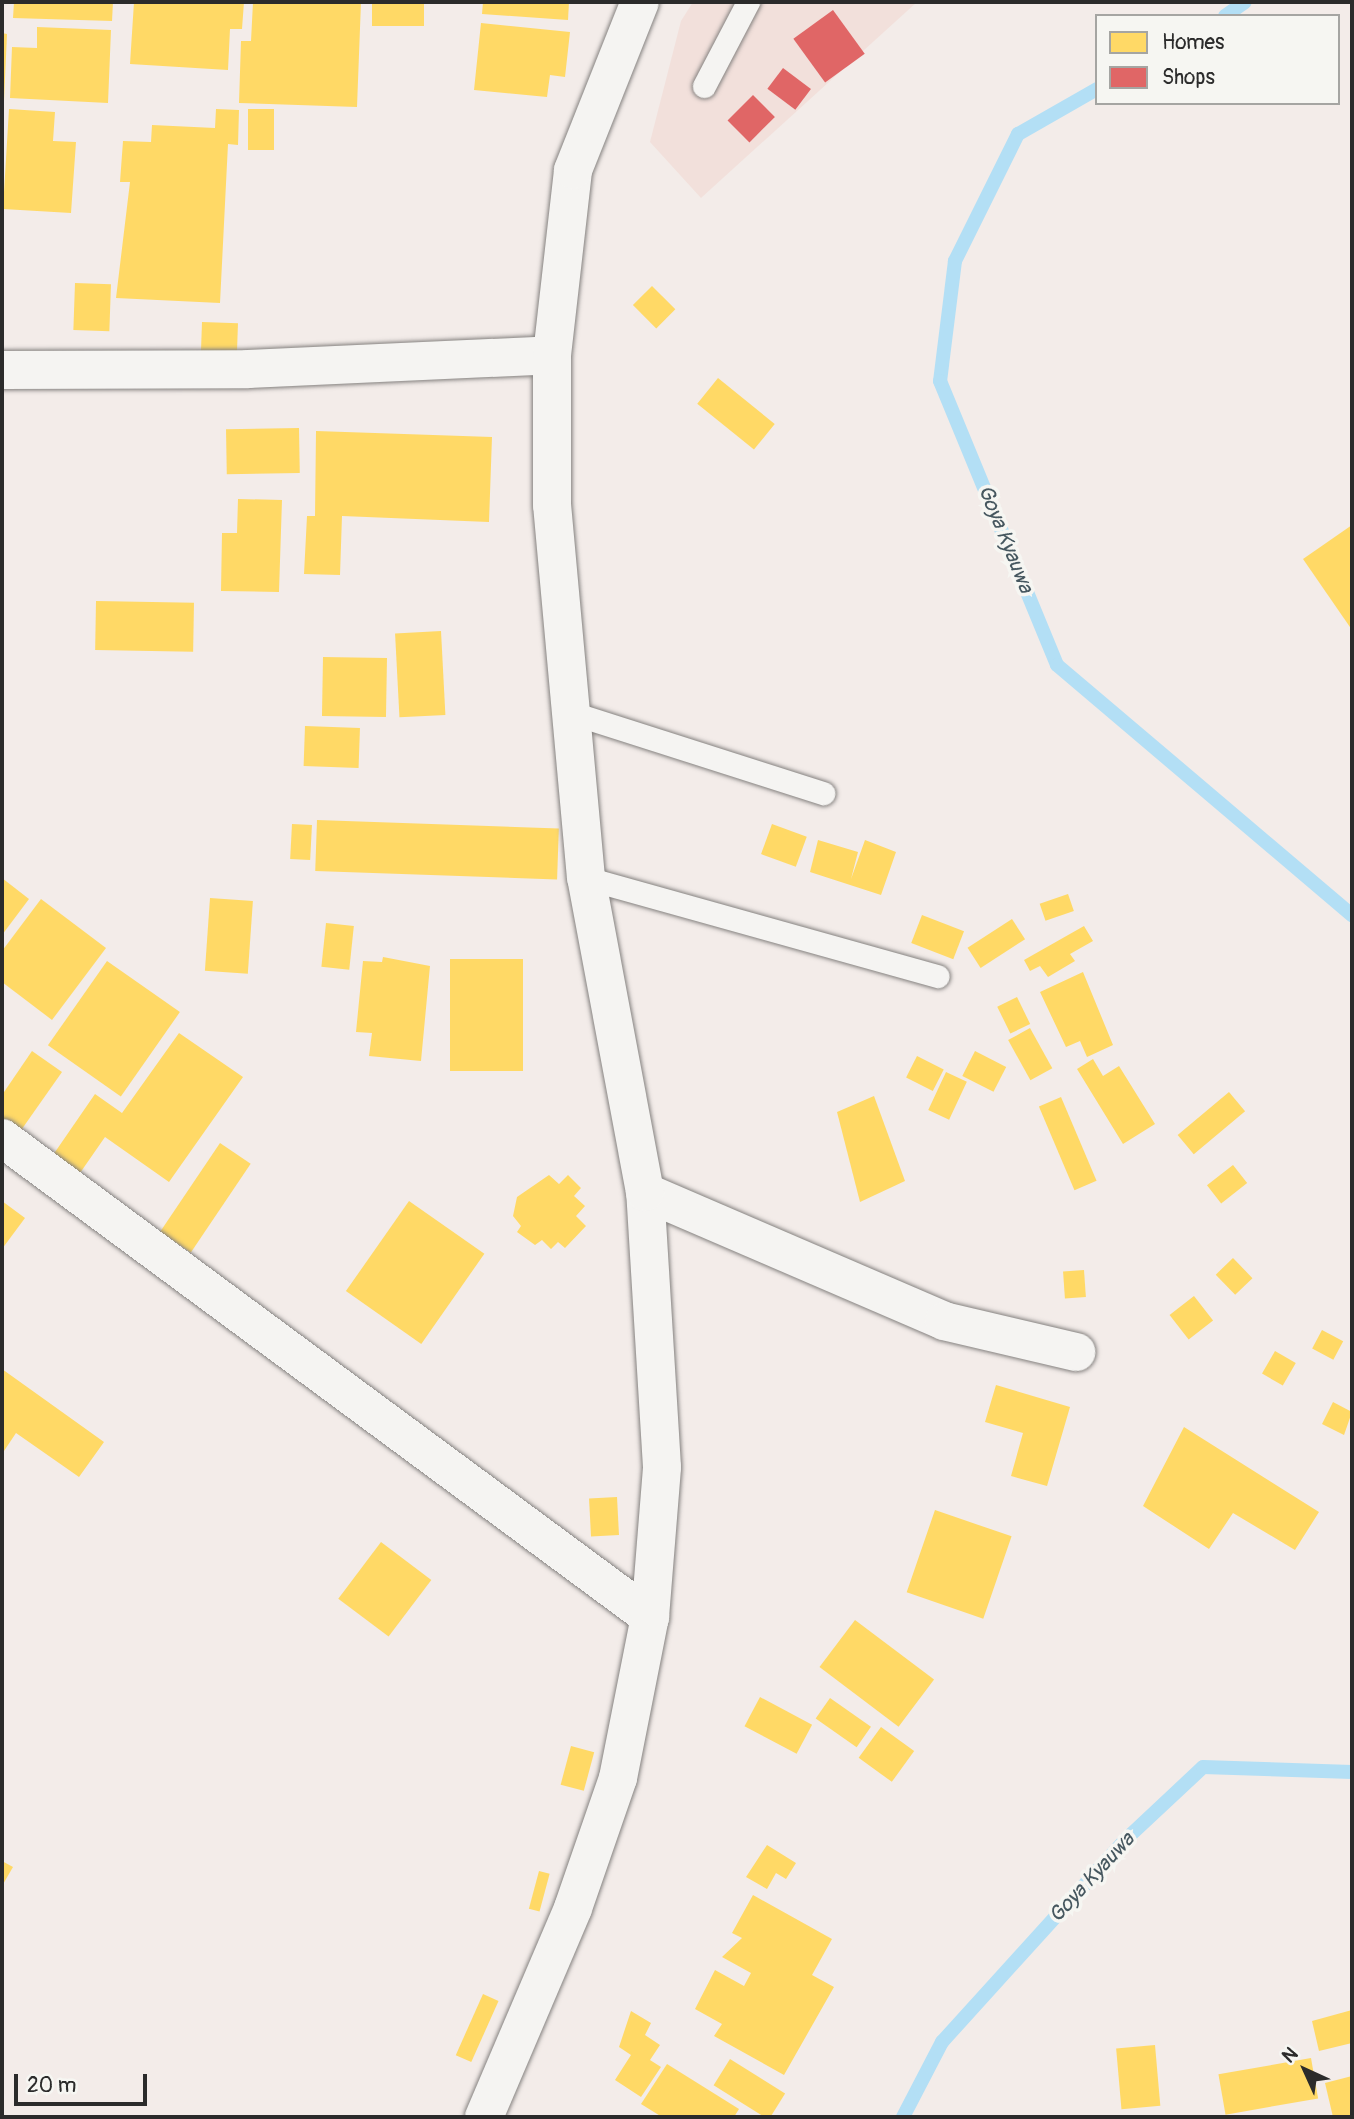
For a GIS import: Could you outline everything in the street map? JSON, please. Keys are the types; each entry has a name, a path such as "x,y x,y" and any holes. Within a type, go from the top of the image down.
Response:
{"street":[{"path":"484,2117 573,1908 618,1778 650,1618 662,1468 645,1192 586,878 552,505 552,355 573,170 640,2"},
{"path":"2,370 248,369 552,355"},
{"path":"2,1138 650,1618"},
{"path":"645,1192 944,1321 1076,1352"}],"lane":[{"path":"704,86 748,2"},
{"path":"569,712 822,793"},
{"path":"586,878 938,976"}],"shaded area":[{"path":"693,2 917,2 701,198 650,142 681,21"}],"building: Homes":[{"path":"14,2 113,2 112,21 13,18"},
{"path":"134,2 244,2 242,29 230,29 228,70 130,64"},
{"path":"253,2 361,2 357,107 239,103 241,41 251,41"},
{"path":"372,2 424,2 424,26 372,26"},
{"path":"483,2 569,2 568,20 482,14"},
{"path":"481,23 570,32 565,77 550,75 547,97 474,90"},
{"path":"37,27 111,30 108,103 10,98 12,47 37,48"},
{"path":"2,33 7,34 4,101 2,101"},
{"path":"9,109 55,112 53,141 76,142 71,213 3,209"},
{"path":"216,109 239,110 238,145 228,144 220,303 116,298 130,182 120,182 123,141 151,142 152,125 215,128"},
{"path":"248,109 274,109 274,150 248,150"},
{"path":"75,283 111,284 109,331 73,330"},
{"path":"652,286 675,309 656,328 633,305"},
{"path":"202,322 238,323 237,359 201,358"},
{"path":"718,378 775,424 754,450 697,404"},
{"path":"299,428 300,473 227,474 226,429"},
{"path":"316,431 492,437 489,522 342,516 340,575 304,574 307,516 315,516"},
{"path":"238,499 282,500 279,592 221,591 222,533 237,533"},
{"path":"1352,525 1352,630 1303,559"},
{"path":"96,601 194,603 193,652 95,650"},
{"path":"441,631 445,715 399,717 395,633"},
{"path":"323,657 387,658 386,717 322,716"},
{"path":"305,726 360,728 359,768 304,766"},
{"path":"317,820 559,828 557,879 315,871"},
{"path":"292,824 312,825 310,860 290,859"},
{"path":"772,824 807,837 796,867 761,854"},
{"path":"818,840 858,852 851,879 865,840 896,852 881,895 810,872"},
{"path":"2,878 29,899 2,935"},
{"path":"1068,894 1074,911 1045,921 1040,904"},
{"path":"210,898 253,901 248,974 205,971"},
{"path":"41,899 106,948 52,1020 2,982 2,951"},
{"path":"922,915 964,931 953,959 911,943"},
{"path":"1012,919 1025,939 981,968 968,948"},
{"path":"326,923 354,926 349,970 321,967"},
{"path":"1084,926 1093,941 1070,954 1075,961 1048,977 1040,966 1030,971 1024,960"},
{"path":"383,957 430,966 421,1061 369,1056 372,1033 356,1032 363,961 382,962"},
{"path":"450,959 523,959 523,1071 450,1071"},
{"path":"107,961 180,1012 121,1096 48,1045"},
{"path":"1083,972 1113,1045 1087,1057 1080,1041 1066,1047 1040,992"},
{"path":"1017,997 1030,1024 1010,1034 997,1007"},
{"path":"1030,1028 1052,1068 1030,1080 1008,1040"},
{"path":"179,1033 243,1077 169,1182 105,1137 80,1173 53,1155 95,1094 122,1113"},
{"path":"32,1051 62,1072 17,1136 2,1126 2,1095"},
{"path":"975,1051 1006,1067 993,1092 962,1076"},
{"path":"917,1056 944,1070 933,1091 906,1077"},
{"path":"1093,1059 1103,1076 1119,1066 1155,1124 1123,1144 1077,1069"},
{"path":"946,1072 967,1082 949,1120 928,1110"},
{"path":"1229,1092 1245,1111 1194,1154 1178,1135"},
{"path":"874,1096 905,1181 860,1202 837,1112"},
{"path":"1061,1097 1097,1181 1074,1190 1039,1106"},
{"path":"220,1143 251,1164 191,1252 160,1232"},
{"path":"1233,1165 1247,1183 1221,1203 1207,1185"},
{"path":"549,1175 559,1184 568,1175 581,1188 574,1196 585,1206 576,1216 586,1226 565,1248 558,1242 551,1249 542,1240 535,1245 517,1232 521,1226 513,1216 517,1197"},
{"path":"2,1201 25,1218 2,1249"},
{"path":"409,1201 484,1254 421,1344 346,1291"},
{"path":"1233,1258 1252,1278 1235,1295 1216,1275"},
{"path":"1084,1270 1086,1297 1065,1298 1063,1271"},
{"path":"1194,1296 1213,1320 1189,1340 1170,1315"},
{"path":"1322,1330 1343,1341 1333,1360 1312,1349"},
{"path":"1275,1351 1296,1363 1283,1386 1262,1374"},
{"path":"2,1369 104,1442 79,1477 16,1433 2,1454"},
{"path":"996,1385 1070,1407 1047,1486 1011,1476 1023,1433 985,1422"},
{"path":"1333,1402 1352,1412 1344,1435 1322,1424"},
{"path":"1184,1427 1319,1512 1295,1550 1233,1513 1209,1549 1143,1506"},
{"path":"617,1497 619,1535 591,1536 589,1498"},
{"path":"935,1510 1012,1536 983,1619 907,1592"},
{"path":"381,1542 431,1580 389,1637 338,1599"},
{"path":"855,1620 934,1680 899,1727 819,1667"},
{"path":"760,1697 812,1725 797,1754 745,1726"},
{"path":"830,1698 871,1727 857,1747 816,1718"},
{"path":"881,1727 914,1751 892,1782 859,1758"},
{"path":"571,1746 594,1752 584,1791 561,1785"},
{"path":"767,1845 796,1863 786,1879 776,1873 767,1889 746,1877"},
{"path":"2,1861 13,1867 2,1886"},
{"path":"539,1871 550,1874 540,1912 529,1909"},
{"path":"753,1895 832,1939 812,1975 834,1987 784,2075 714,2036 722,2024 695,2009 715,1970 744,1986 751,1973 722,1957 742,1938 732,1933"},
{"path":"483,1994 499,2001 471,2062 456,2055"},
{"path":"1352,2010 1352,2043 1319,2051 1312,2021"},
{"path":"631,2011 651,2023 645,2035 660,2045 650,2060 661,2067 641,2097 615,2080 631,2055 619,2047"},
{"path":"1155,2045 1160,2106 1121,2109 1116,2048"},
{"path":"1311,2058 1318,2098 1226,2115 1218,2074"},
{"path":"730,2059 785,2093 770,2117 764,2117 714,2085"},
{"path":"667,2064 739,2109 734,2117 662,2117 641,2104"},
{"path":"1352,2076 1352,2117 1333,2117 1325,2083"}],"building: Shops":[{"path":"833,10 865,54 825,82 793,39"},
{"path":"783,68 811,89 795,110 767,89"},
{"path":"753,95 775,117 749,142 728,120"}],"waterway":[{"name":"Goya Kyauwa","path":"1228,14 1245,2"},
{"name":"Goya Kyauwa","path":"1095,90 1018,134 955,261 940,381 1057,665 1352,915"},
{"name":"Goya Kyauwa","path":"903,2117 942,2042 1124,1841 1203,1767 1352,1772"}]}
